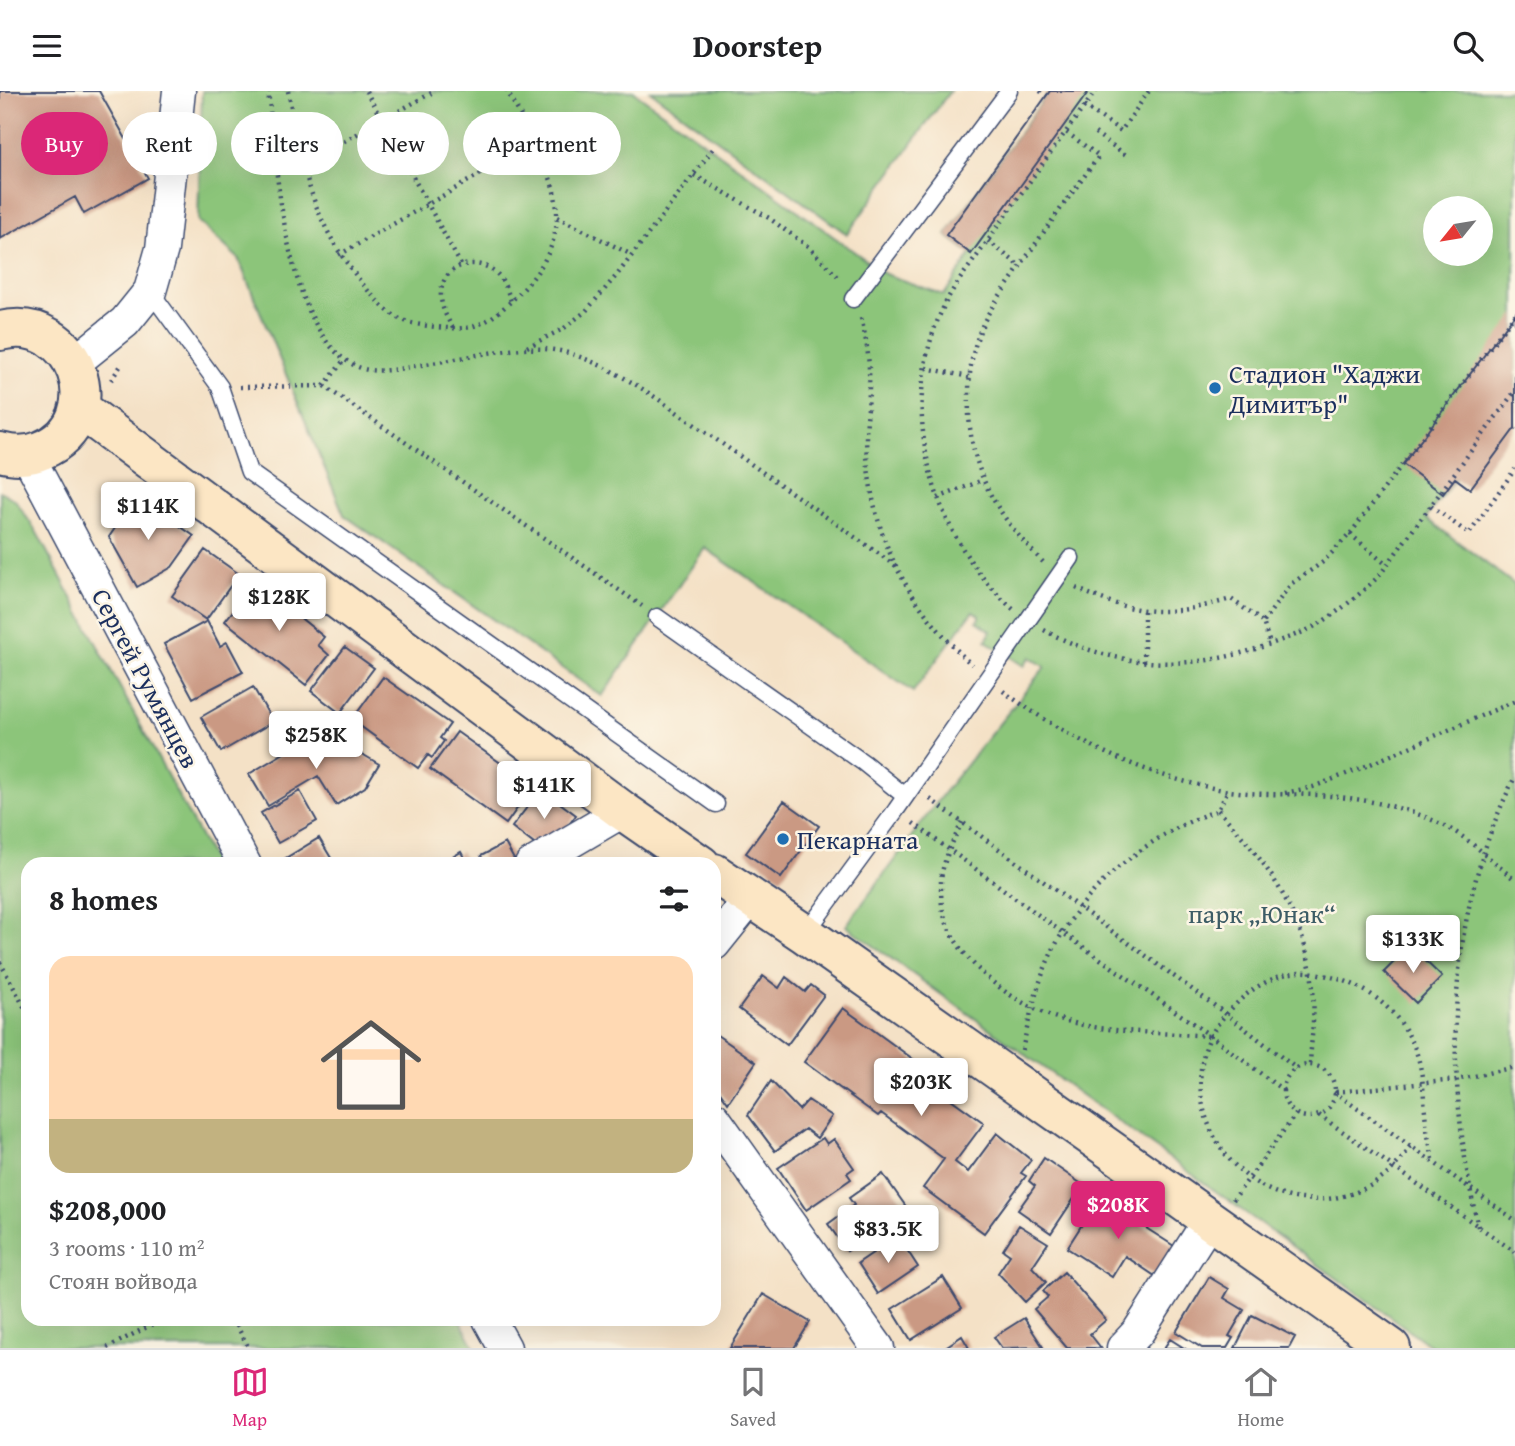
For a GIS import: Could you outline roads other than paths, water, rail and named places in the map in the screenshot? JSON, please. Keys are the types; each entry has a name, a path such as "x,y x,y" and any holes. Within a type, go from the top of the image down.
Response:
{"main road":[{"path":"0,331 16,328 36,331 54,341 74,363 81,390 79,408 64,435 47,448 13,453"},
{"path":"79,408 623,811 689,857"},
{"path":"721,878 1391,1348"}],"street":[{"path":"74,363 125,323 150,291 162,249 180,91"},
{"name":"Сергей Румянцев","path":"13,453 240,857"},
{"path":"545,857 623,811"},
{"path":"721,935 751,898"},
{"path":"721,1128 878,1348"},
{"path":"1123,1348 1138,1332 1214,1222"},
{"path":"493,1326 505,1348"}],"lane":[{"path":"853,299 1009,91"},
{"path":"150,291 220,387 249,472 716,804"},
{"path":"805,935 1071,558"},
{"path":"657,617 864,763 904,797"}],"place":[{"name":"Стадион \"Хаджи Димитър\"","path":"1215,388"},
{"name":"Пекарната","path":"783,839"}],"park label":[{"name":"парк „Юнак“","path":"1262,913"}]}
